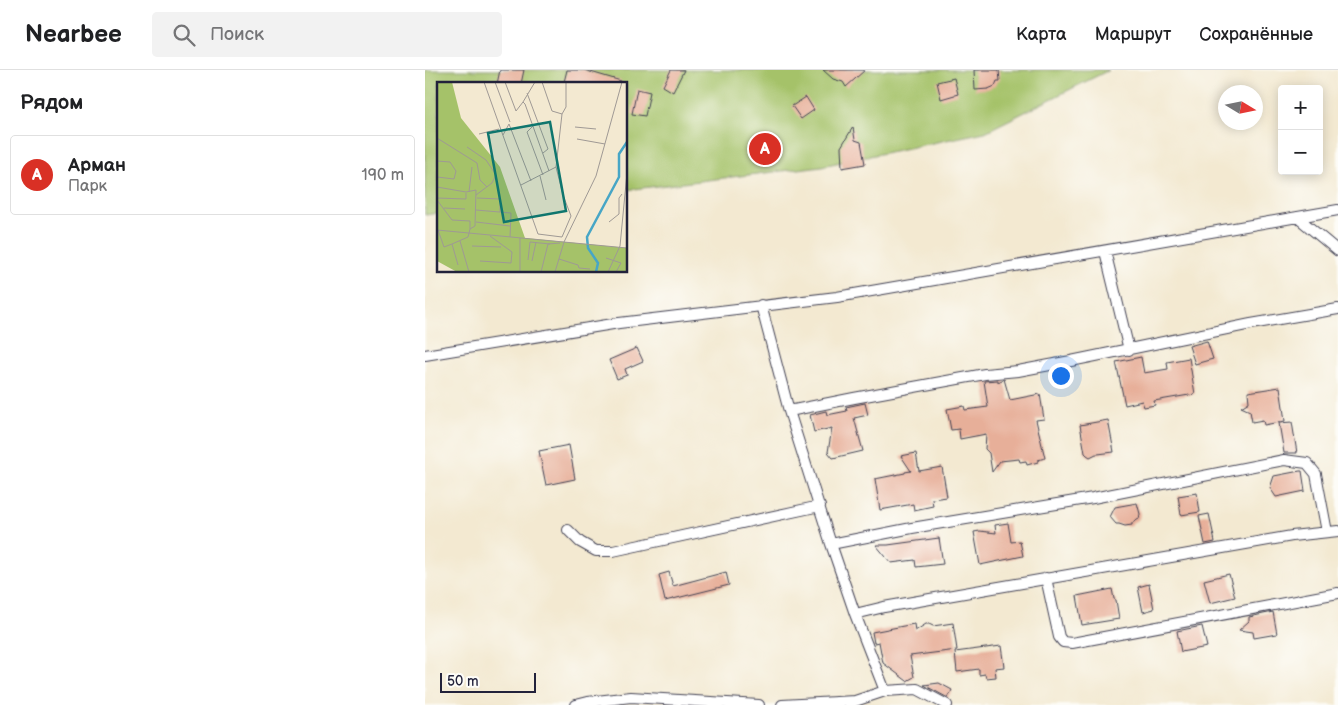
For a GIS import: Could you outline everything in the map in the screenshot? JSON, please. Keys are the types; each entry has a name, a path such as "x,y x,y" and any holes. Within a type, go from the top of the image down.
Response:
{"street":[{"path":"425,355 619,323 837,297 1338,210"},
{"path":"1297,217 1338,251"},
{"path":"1105,251 1129,350"},
{"path":"761,306 789,411 831,544 855,614 885,691"},
{"path":"789,411 985,374 1018,371 1241,326 1338,309"},
{"path":"831,544 911,528 1093,498 1284,460 1307,463 1315,474 1327,532"},
{"path":"568,530 580,542 596,551 613,551 820,506"},
{"path":"855,614 884,607 1046,578 1292,536 1338,531"},
{"path":"1046,578 1059,637 1063,642 1072,643 1338,593"},
{"path":"782,705 855,701 885,691 917,689 947,705"},
{"path":"576,705 631,697 759,705"}],"green space":[{"path":"425,70 1109,70 985,132 822,166 627,190 627,82 437,82 437,213 425,215"}],"building":[{"path":"500,70 524,70 521,82 497,82"},
{"path":"567,70 584,70 621,81 621,82 564,82"},
{"path":"671,70 684,70 673,92 663,86"},
{"path":"823,70 865,70 846,87 843,82 833,79"},
{"path":"974,70 999,70 1000,81 997,81 995,86 988,89 975,90"},
{"path":"954,78 958,94 941,99 937,82"},
{"path":"637,89 650,92 645,116 632,114"},
{"path":"806,97 814,110 801,119 792,106"},
{"path":"853,127 855,140 861,142 865,164 842,168 841,147"},
{"path":"1207,341 1213,359 1195,364 1189,346"},
{"path":"637,348 643,361 625,369 627,375 617,379 609,360"},
{"path":"1141,357 1144,373 1168,369 1167,362 1189,358 1195,394 1154,401 1155,405 1144,407 1142,401 1125,405 1116,362"},
{"path":"1004,379 1010,400 1040,394 1044,419 1036,420 1045,458 1027,465 1026,461 1020,462 1019,459 1000,461 992,472 989,453 985,449 986,434 960,439 959,429 951,430 947,409 964,406 965,410 988,407 984,381 998,380 998,382"},
{"path":"1280,387 1285,421 1264,425 1263,420 1252,422 1250,411 1241,407 1249,402 1248,392"},
{"path":"865,403 868,415 854,418 863,451 833,458 828,452 832,428 814,432 810,415 826,411 827,415 847,411 846,407"},
{"path":"1108,420 1114,452 1096,454 1090,457 1085,453 1080,425"},
{"path":"1292,422 1297,453 1284,453 1279,423"},
{"path":"569,445 575,479 546,485 539,451"},
{"path":"916,453 919,471 942,467 947,497 932,499 933,506 914,510 913,504 880,510 875,479 911,471 901,456"},
{"path":"1302,471 1305,491 1276,497 1270,488 1274,476"},
{"path":"1197,493 1200,512 1181,515 1178,496"},
{"path":"1137,503 1140,514 1139,519 1132,523 1132,525 1116,524 1110,517 1115,507"},
{"path":"1209,514 1215,542 1205,544 1199,516"},
{"path":"1008,523 1011,542 1020,541 1023,556 980,565 974,532 996,533 995,525"},
{"path":"939,538 943,564 916,567 915,560 891,563 876,545 888,545"},
{"path":"669,572 673,586 726,572 729,585 665,601 659,575"},
{"path":"1229,574 1235,597 1210,603 1204,580"},
{"path":"1149,584 1154,609 1143,612 1138,587"},
{"path":"1112,589 1119,619 1082,625 1077,596"},
{"path":"1273,612 1277,634 1254,638 1253,632 1239,630 1249,621 1249,617"},
{"path":"953,623 957,650 910,656 914,677 907,681 883,663 879,642 874,643 872,632 914,624 915,631 926,624 933,626"},
{"path":"1202,626 1207,647 1181,652 1177,631"},
{"path":"1001,646 1004,667 995,668 996,677 986,678 985,674 979,675 979,669 957,672 955,652"},
{"path":"939,683 952,690 948,698 924,685"}],"place":[{"name":"Арман","path":"765,149"}]}
